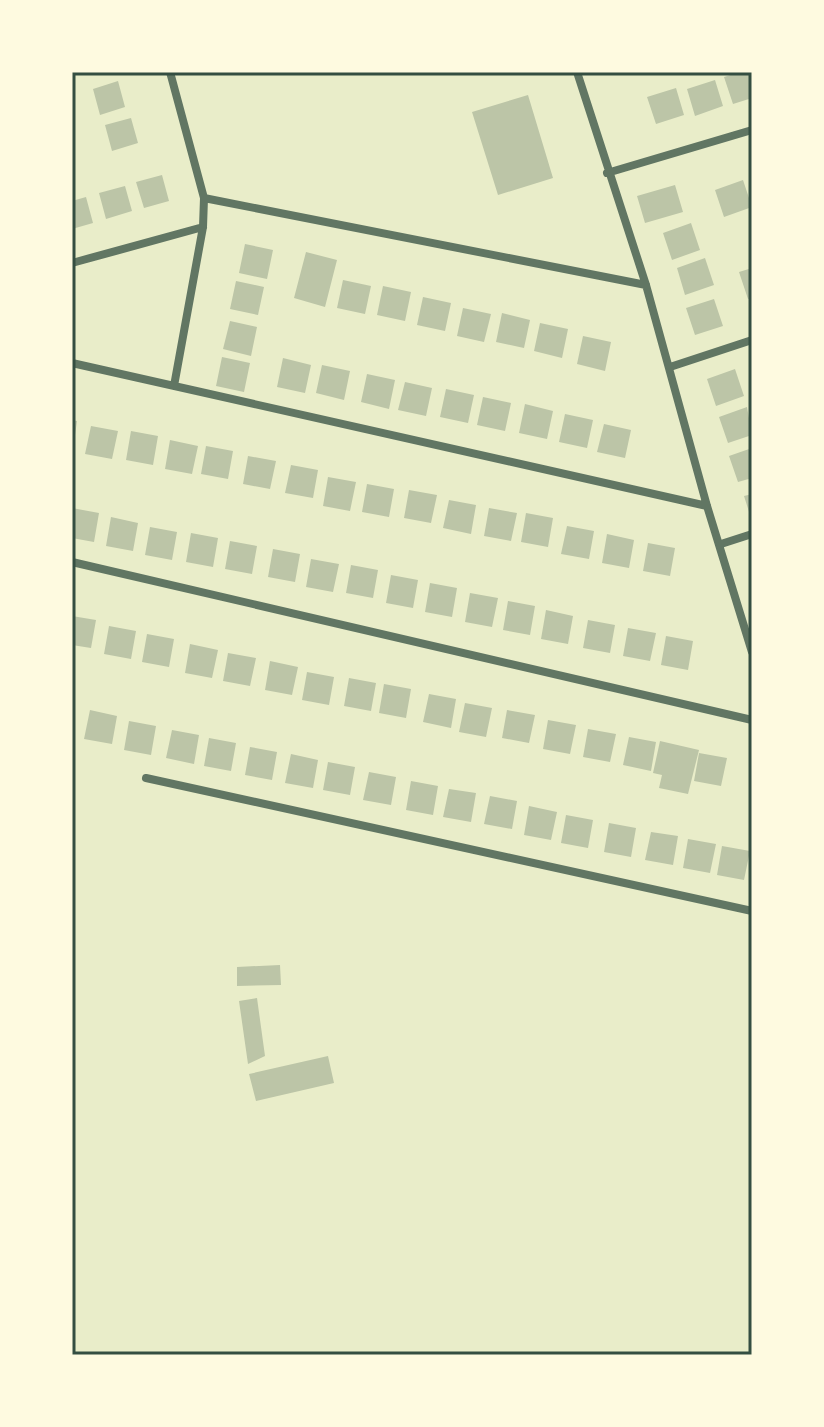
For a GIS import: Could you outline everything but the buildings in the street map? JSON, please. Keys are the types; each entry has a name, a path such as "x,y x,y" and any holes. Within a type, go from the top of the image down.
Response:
{"street":[{"path":"170,72 204,198 203,227 174,386"},
{"path":"577,72 607,173 646,285 707,506 752,652"},
{"path":"607,173 752,130"},
{"path":"204,198 646,285"},
{"path":"72,263 203,227"},
{"path":"670,367 752,340"},
{"path":"72,363 707,506"},
{"path":"721,544 752,534"},
{"path":"72,562 752,720"},
{"path":"146,778 752,911"}]}
